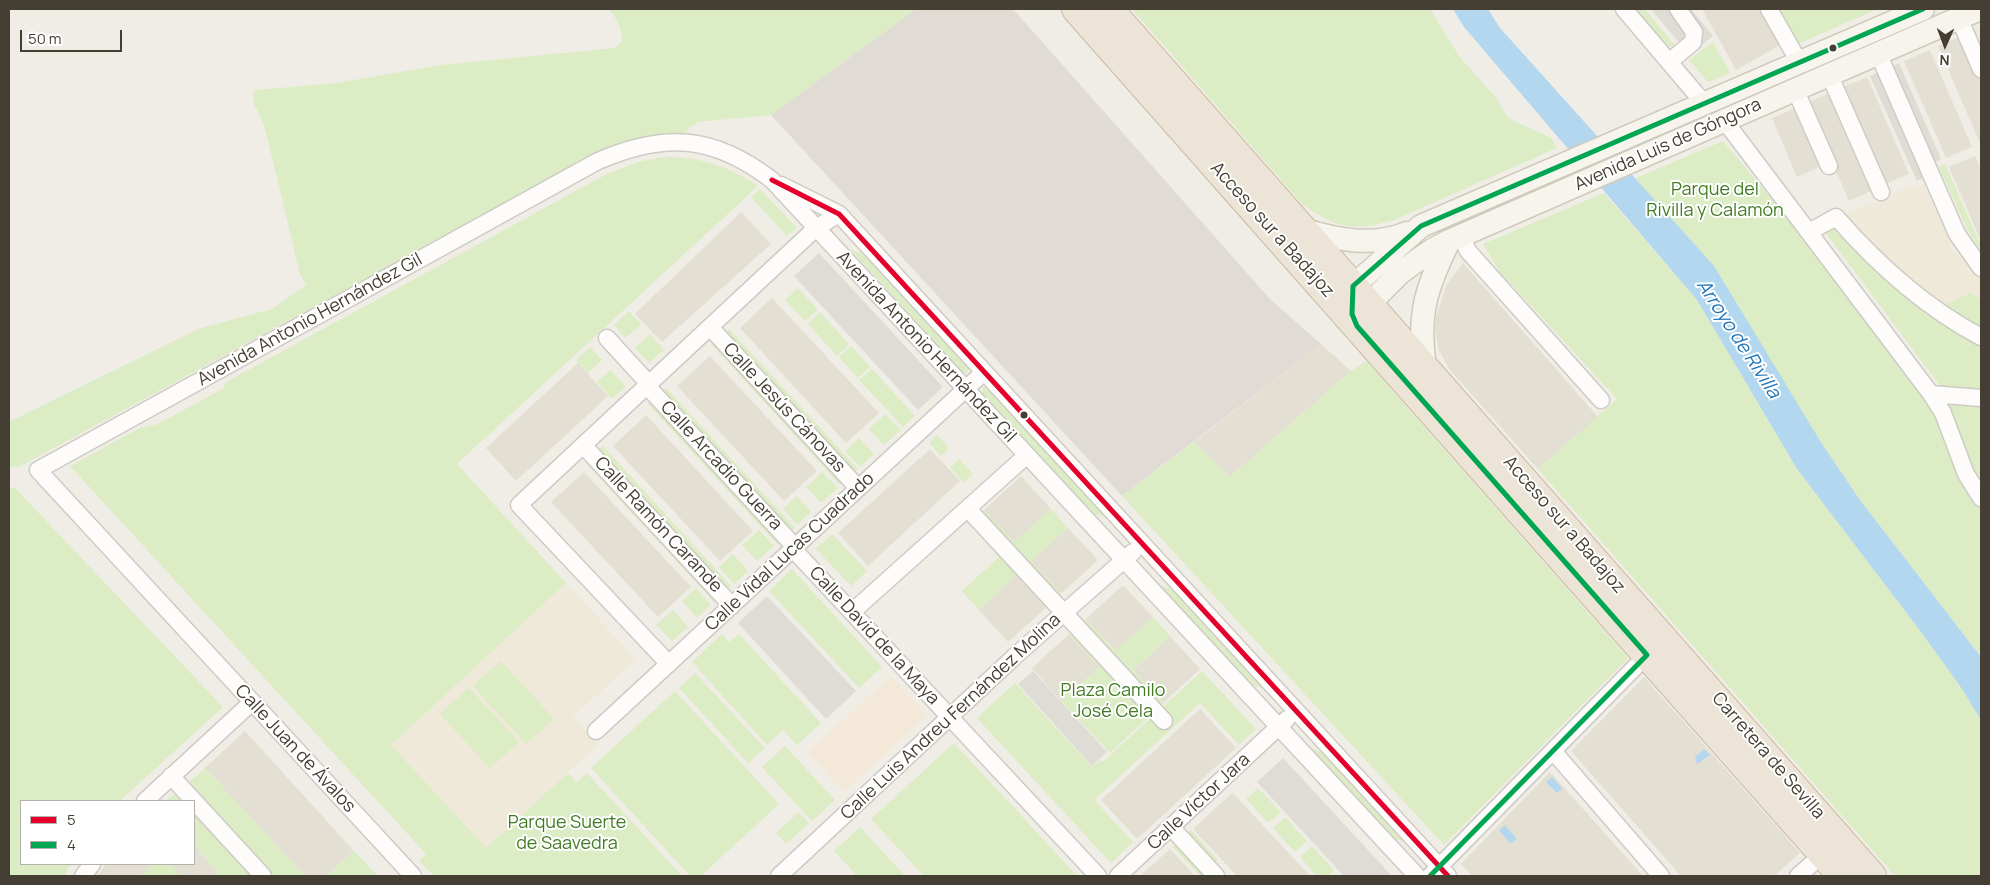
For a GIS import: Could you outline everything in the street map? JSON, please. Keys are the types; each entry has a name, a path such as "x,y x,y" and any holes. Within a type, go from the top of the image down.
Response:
{"highway":[{"name":"Acceso sur a Badajoz","path":"1076,9 1352,303 1654,646"},
{"name":"Acceso sur a Badajoz","path":"1109,9 1304,230 1352,303 1425,367 1654,646"},
{"name":"Carretera de Sevilla","path":"1654,646 1842,876"},
{"name":"Carretera de Sevilla","path":"1654,646 1872,876"}],"main road":[{"name":"Avenida Luis de Góngora","path":"1352,303 1432,250 1455,239 1980,9"},
{"name":"Avenida Luis de Góngora","path":"1352,303 1415,230 1421,226 1703,102 1919,10"},
{"path":"1304,230 1336,239 1361,242 1390,238 1415,230"},
{"path":"1425,367 1422,317 1431,280 1455,239"}],"street":[{"path":"1624,9 1703,102"},
{"path":"1669,62 1693,42 1694,32 1678,9"},
{"path":"1770,9 1799,62"},
{"path":"1959,18 1981,69"},
{"path":"1878,53 1957,234 1981,268"},
{"path":"1829,74 1881,192"},
{"path":"1795,89 1829,166"},
{"path":"1724,120 1931,394 1942,413 1966,474 1981,498"},
{"name":"Avenida Antonio Hernández Gil","path":"177,621 38,470 589,166 638,146 660,143 703,145 727,152 743,160 772,180 835,217 874,253 984,372 1245,688 1327,745 1433,874"},
{"name":"Avenida Antonio Hernández Gil","path":"772,180 1081,512 1178,585 1389,846 1402,846 1433,874"},
{"path":"670,664 520,505 816,228 835,217"},
{"path":"1809,232 1836,217 1881,264 1923,300 1981,337"},
{"path":"1455,239 1468,251 1601,400"},
{"name":"Calle Jesús Cánovas","path":"710,327 858,488"},
{"name":"Calle Arcadio Guerra","path":"607,338 794,548"},
{"name":"Calle Vidal Lucas Cuadrado","path":"596,731 984,372"},
{"path":"1931,394 1981,398"},
{"name":"Calle Ramón Carande","path":"583,445 732,606"},
{"path":"852,612 1027,455"},
{"path":"968,509 1164,721"},
{"name":"Calle David de la Maya","path":"794,548 1098,876"},
{"name":"Calle Luis Andreu Fernández Molina","path":"779,876 1063,613 1133,551"},
{"name":"Calle Juan de Ávalos","path":"177,621 413,876"},
{"path":"1433,874 1654,646"},
{"path":"146,800 252,702"},
{"name":"Calle Víctor Jara","path":"1118,876 1287,719"},
{"path":"1553,751 1661,876"},
{"path":"171,776 193,800"},
{"path":"195,802 263,876"},
{"path":"1171,827 1216,876"},
{"path":"1798,876 1823,854"},
{"path":"83,876 91,865"}],"shaded area":[{"path":"916,9 1013,9 1270,299 1321,344 1122,496 771,115"},
{"path":"1651,9 1691,9 1713,36 1689,55"},
{"path":"1702,9 1768,9 1786,42 1736,70"},
{"path":"1981,26 1981,64 1967,32"},
{"path":"1964,35 1981,75 1980,143 1938,46"},
{"path":"1930,50 1972,147 1946,158 1904,61"},
{"path":"1899,63 1941,159 1925,167 1928,176 1917,181 1870,76"},
{"path":"1867,77 1909,174 1883,185 1841,88"},
{"path":"1833,92 1875,189 1849,201 1806,103"},
{"path":"1798,107 1824,165 1797,177 1772,118"},
{"path":"1975,156 1981,170 1981,241 1949,167"},
{"path":"1914,184 1916,187 1924,184 1950,242 1951,253 1958,253 1981,282 1981,329 1925,292 1886,261 1843,216"},
{"path":"741,212 771,244 662,342 635,314"},
{"path":"819,253 943,387 918,410 794,276"},
{"path":"1463,263 1598,417 1538,469 1449,369 1439,350 1435,330 1436,317 1447,284"},
{"path":"772,298 879,413 846,443 740,328"},
{"path":"1321,344 1351,371 1230,477 1194,442"},
{"path":"710,356 817,471 784,501 677,386"},
{"path":"578,363 608,396 516,481 486,448"},
{"path":"646,415 753,531 720,561 613,446"},
{"path":"930,449 960,481 868,566 838,533"},
{"path":"584,472 691,587 658,617 551,502"},
{"path":"1021,476 1051,509 1014,542 984,510"},
{"path":"1068,528 1098,560 1061,594 1031,561"},
{"path":"1016,575 1046,608 1008,642 979,610"},
{"path":"566,583 636,659 573,717 598,745 486,849 391,745"},
{"path":"1123,585 1153,617 1116,651 1086,619"},
{"path":"767,596 856,691 826,719 738,623"},
{"path":"1069,634 1099,667 1061,701 1032,668"},
{"path":"1170,636 1200,669 1163,703 1133,670"},
{"path":"1033,671 1107,752 1092,766 1018,684"},
{"path":"891,676 927,715 844,792 808,752"},
{"path":"1644,677 1800,853 1774,876 1681,876 1571,751"},
{"path":"1200,709 1236,748 1137,839 1101,800"},
{"path":"245,731 354,851 327,876 305,876 205,768"},
{"path":"1283,758 1392,876 1344,876 1257,782"},
{"path":"1550,772 1643,876 1472,876 1461,864"},
{"path":"1233,792 1310,876 1237,876 1193,829"},
{"path":"195,846 221,876 97,876 105,865 195,865"},
{"path":"1170,849 1195,876 1140,876"}],"green space":[{"path":"609,9 916,9 771,115 698,122 681,135 658,135 598,152 19,467 9,467 9,422 198,329 272,309 306,285 300,274 264,124 254,104 253,95 256,90 336,83 441,65 615,48 622,41 622,36 618,24"},
{"path":"1132,9 1430,9 1459,56 1496,98 1508,118 1551,138 1557,148 1394,220 1356,227 1336,223 1303,205"},
{"path":"1634,9 1645,9 1677,48 1665,45"},
{"path":"1771,9 1878,9 1793,46"},
{"path":"1713,42 1730,73 1708,82 1689,60"},
{"name":"Parque del Rivilla y Calamón","path":"1723,141 1791,222 1927,402 1981,506 1981,657 1860,500 1636,178"},
{"name":"Parque Suerte de Saavedra","path":"663,157 701,160 736,173 758,186 457,464 566,583 391,745 486,848 568,773 577,782 587,773 682,876 434,876 419,861 426,854 70,466 140,428 158,424 224,388 226,382 605,175 638,162"},
{"path":"1945,164 1981,246 1981,251 1967,229 1939,167"},
{"path":"760,189 797,228 787,236 751,197"},
{"path":"1604,193 1697,300 1797,469 1918,628 1960,686 1981,720 1981,876 1895,876 1538,469 1617,399 1500,272 1483,244"},
{"name":"Parque del Rivilla y Calamón","path":"1843,216 1891,263 1945,305 1970,293 1981,300 1981,390 1940,386 1820,225"},
{"path":"850,249 865,255 969,367 968,373 963,373"},
{"path":"798,288 818,310 805,321 785,300"},
{"path":"629,311 641,325 625,338 614,325"},
{"path":"820,312 849,344 837,356 808,324"},
{"path":"729,329 858,469 840,485 712,345"},
{"path":"650,334 664,350 649,363 635,348"},
{"path":"851,346 870,367 858,378 839,357"},
{"path":"590,347 602,360 588,373 576,360"},
{"path":"1366,361 1628,658 1444,845 1122,496 1194,442 1230,477 1351,371"},
{"path":"872,369 915,416 903,427 859,380"},
{"path":"610,370 626,386 612,399 597,382"},
{"path":"983,387 988,388 1105,517 1092,513 982,393"},
{"path":"666,388 795,528 777,544 648,404"},
{"path":"1948,402 1981,404 1981,491 1961,443"},
{"path":"885,414 901,430 884,445 869,429"},
{"path":"937,435 949,448 941,456 929,443"},
{"path":"859,438 874,454 860,467 845,451"},
{"path":"603,446 731,586 714,602 585,462"},
{"path":"959,459 973,474 964,483 950,467"},
{"path":"822,472 838,488 821,503 806,487"},
{"path":"14,487 223,707 121,800 20,800 20,865 70,865 64,876 9,876 9,489"},
{"path":"797,496 811,512 797,525 783,509"},
{"path":"1051,509 1068,528 1031,561 1061,594 1046,608 1016,575 979,610 962,591 999,557 969,524 984,510 1014,542"},
{"path":"759,530 774,546 757,561 742,545"},
{"path":"832,534 867,571 851,586 816,549"},
{"path":"733,554 748,571 734,584 719,567"},
{"path":"792,569 882,667 859,688 769,591"},
{"path":"1160,586 1174,590 1265,689 1250,684"},
{"path":"696,588 711,605 697,618 682,601"},
{"path":"673,610 688,627 672,641 656,625"},
{"name":"Plaza Camilo José Cela","path":"1153,617 1170,636 1133,670 1163,703 1110,753 1061,701 1099,667 1069,634 1086,619 1115,651"},
{"path":"722,634 729,642 739,634 821,723 797,745 783,730 767,745 692,662"},
{"path":"501,661 554,719 526,744 473,686"},
{"path":"1202,671 1256,729 1239,745 1200,703 1094,800 1133,842 1111,863 977,718 1015,683 1092,767 1099,761 1104,761"},
{"path":"695,673 765,748 748,763 679,688"},
{"path":"469,688 519,742 490,768 440,714"},
{"path":"675,691 779,804 701,876 690,876 591,768"},
{"path":"954,743 1077,876 924,876 871,819"},
{"path":"785,746 835,800 812,821 762,767"},
{"path":"1311,748 1325,754 1407,842 1392,838"},
{"path":"205,768 305,876 221,876 195,846 195,800 166,800"},
{"path":"1258,788 1281,812 1268,823 1246,799"},
{"path":"799,812 809,823 786,844 776,833"},
{"path":"1285,817 1307,841 1295,852 1273,828"},
{"path":"860,827 905,876 857,876 834,851"},
{"path":"1191,830 1218,860 1200,876 1173,847"},
{"path":"1312,846 1334,870 1328,876 1317,876 1300,857"},
{"path":"354,851 378,876 327,876"},
{"path":"152,865 171,865 182,876 142,876"}],"water":[{"name":"Arroyo de Rivilla","path":"1453,9 1488,9 1500,28 1714,266 1822,444 1860,500 1981,657 1981,720 1960,686 1918,628 1797,469 1697,300 1464,27"},
{"path":"1704,749 1710,755 1697,764 1695,757"},
{"path":"1552,777 1562,788 1557,793 1546,782"},
{"path":"1505,825 1516,838 1514,842 1510,843 1499,830"}],"transit line":[{"name":"4","path":"1430,876 1647,655 1357,326 1352,314 1353,286 1421,226 1923,9"},
{"name":"5","path":"772,180 839,214 1448,876"}]}
